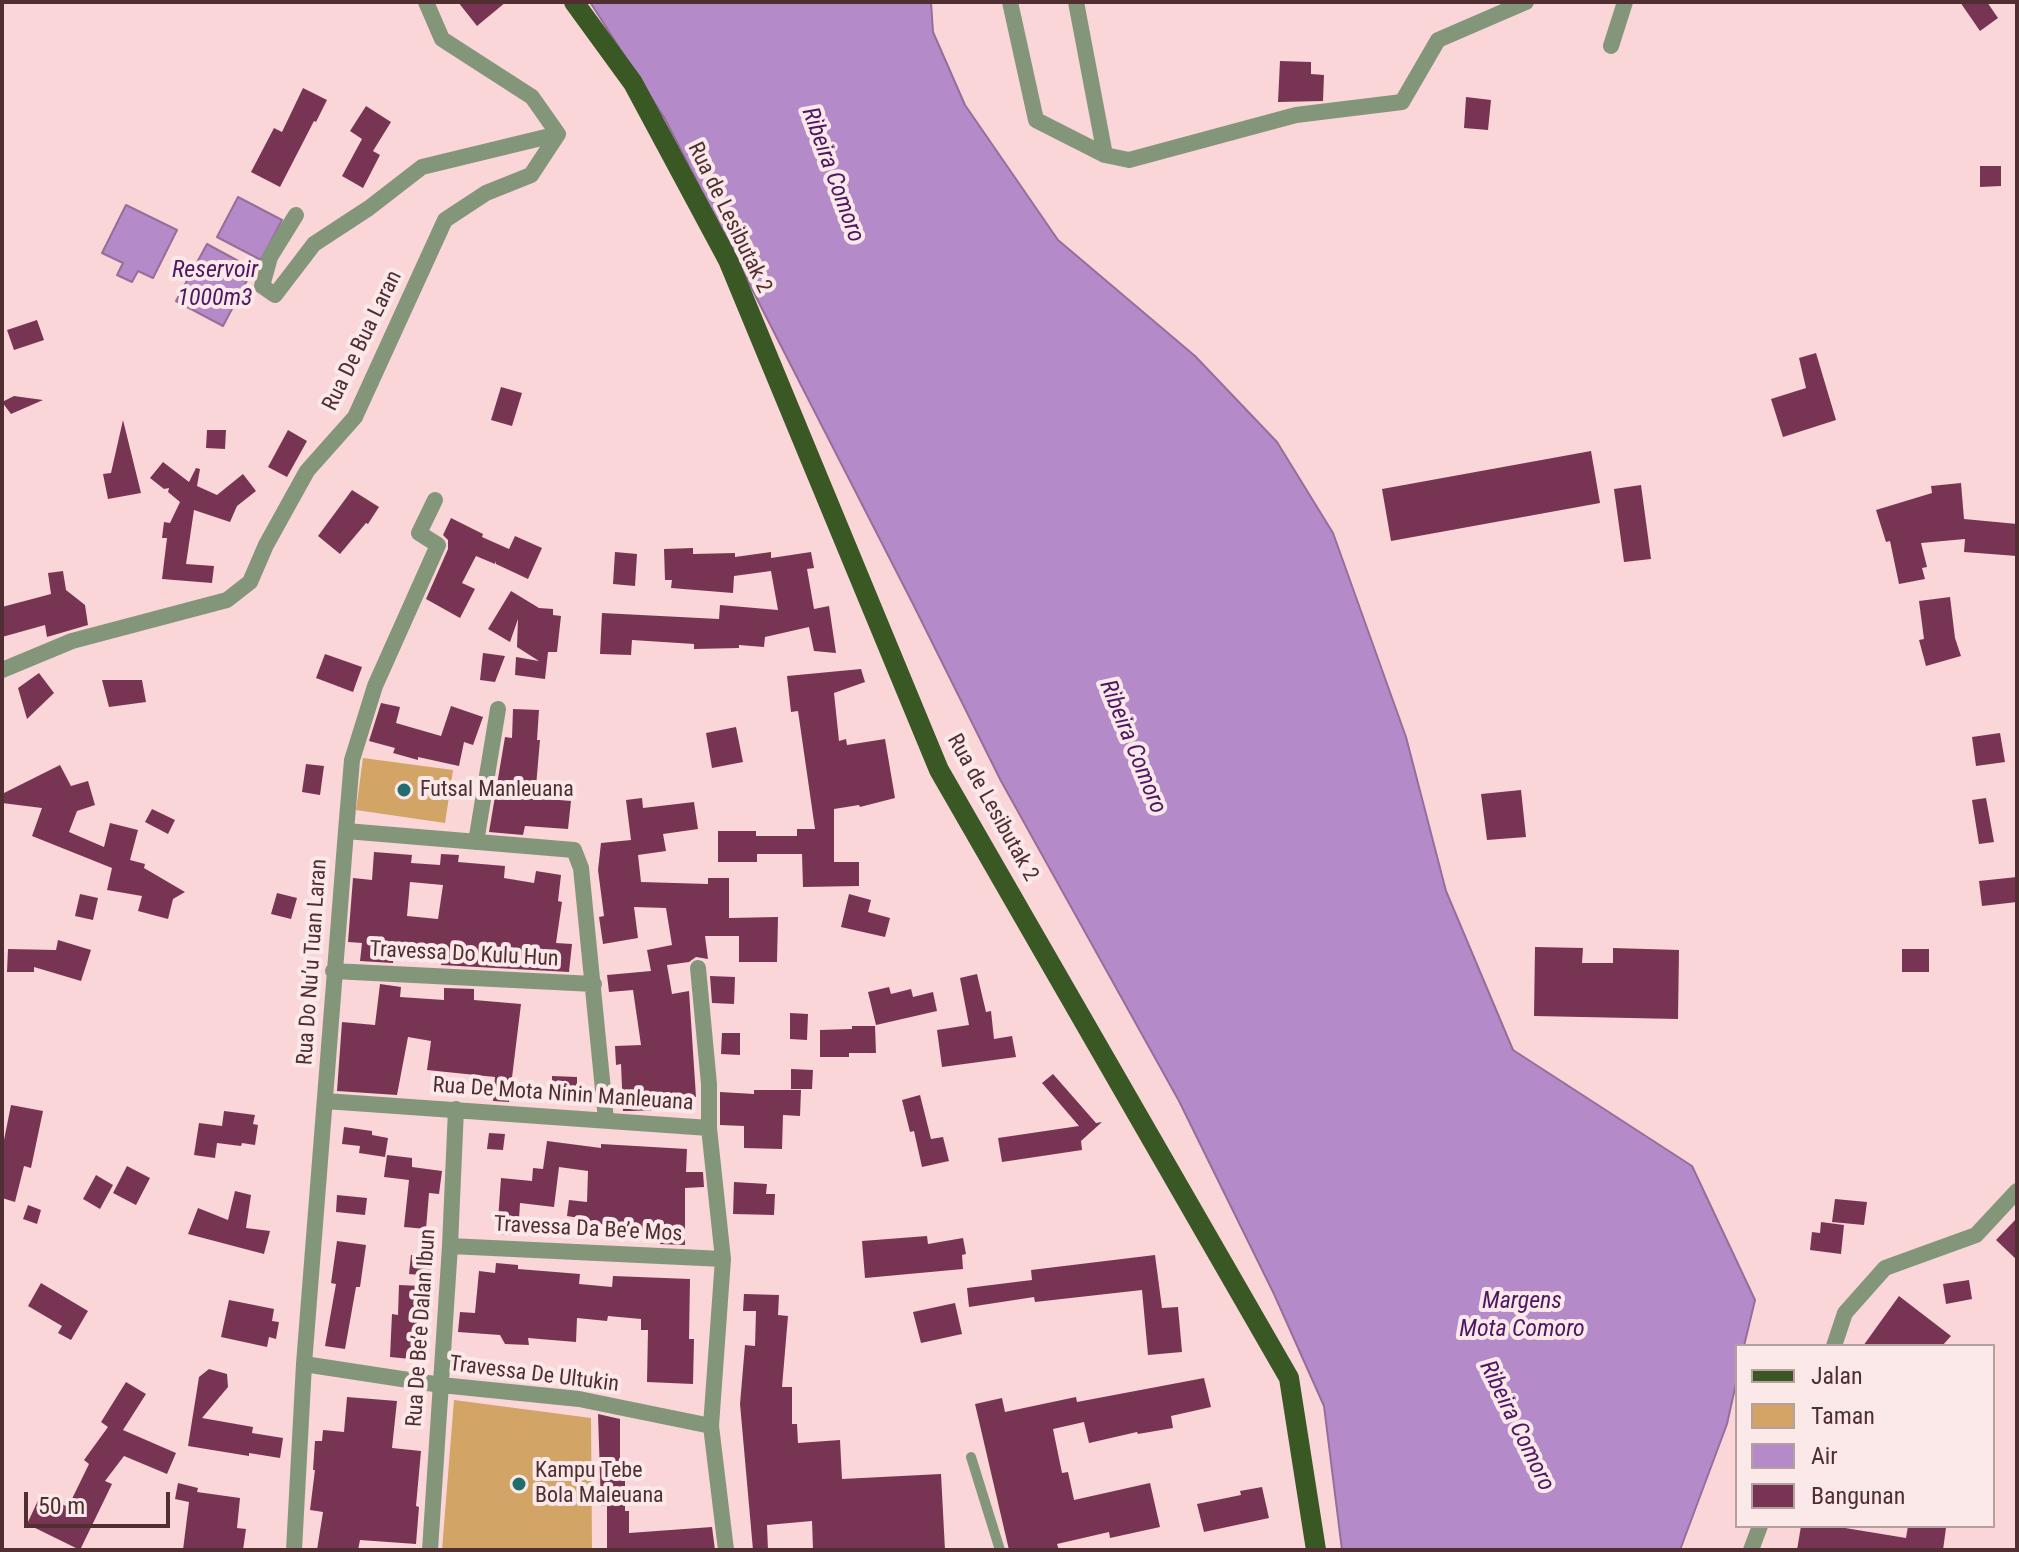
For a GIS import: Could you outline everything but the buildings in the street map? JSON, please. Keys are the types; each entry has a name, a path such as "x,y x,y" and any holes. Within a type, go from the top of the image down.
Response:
{"main road":[{"name":"Rua de Lesibutak 2","path":"574,2 633,83 728,260 939,770 1289,1378 1316,1550"}],"street":[{"path":"296,215 270,257 262,286 275,295 314,244 369,208 422,167 558,134 532,97 442,39 426,2"},
{"path":"1010,2 1036,120 1105,155 1129,160 1296,115 1402,102 1438,40 1526,2"},
{"path":"1076,2 1105,155"},
{"path":"1611,46 1625,2"},
{"name":"Rua De Bua Laran","path":"2,670 72,641 227,600 250,582 266,545 307,471 355,417 445,220 486,193 531,175 558,134"},
{"path":"346,831 352,760 375,686 438,545 419,533 435,500"},
{"path":"476,842 498,709"},
{"name":"Rua Do Nu’u Tuan Laran","path":"294,1550 304,1364 346,831 574,850 581,868 606,1120"},
{"path":"698,968 709,1084 709,1128"},
{"name":"Travessa Do Kulu Hun","path":"333,971 594,984"},
{"name":"Rua De Mota Ninin Manleuana","path":"325,1101 709,1128 723,1259 711,1426 726,1550"},
{"name":"Rua De Be’e Dalan Ibun","path":"430,1550 456,1109"},
{"path":"1835,1344 1845,1313 1885,1268 1976,1235 2017,1191"},
{"name":"Travessa Da Be’e Mos","path":"450,1246 723,1259"},
{"name":"Travessa De Ultukin","path":"304,1364 441,1385 579,1399 711,1426"},
{"path":"1751,1550 1759,1528"}],"lane":[{"path":"971,1457 1000,1550"}],"green space":[{"name":"Futsal Manleuana","path":"363,758 453,770 445,823 356,810"},
{"name":"Kampu Tebe Bola Maleuana","path":"454,1400 591,1418 592,1550 442,1550"}],"water":[{"name":"Margens Mota Comoro","path":"590,2 931,2 933,32 965,105 1058,240 1195,356 1277,442 1333,533 1406,737 1446,891 1513,1050 1692,1166 1755,1300 1744,1344 1735,1344 1735,1388 1727,1424 1680,1550 1342,1550 1324,1406 1274,1294 1179,1101 1001,781 665,119"},
{"path":"238,197 282,220 261,260 217,237"},
{"path":"126,205 177,230 153,278 138,271 132,282 117,275 123,263 102,253"},
{"name":"Reservoir 1000m3","path":"207,244 253,269 223,326 176,301"}],"place":[{"name":"Futsal Manleuana","path":"404,790"},
{"name":"Kampu Tebe Bola Maleuana","path":"519,1484"}],"water label":[{"name":"Ribeira Comoro","path":"832,175"},
{"name":"Ribeira Comoro","path":"1132,747"},
{"name":"Ribeira Comoro","path":"1516,1426"}]}
